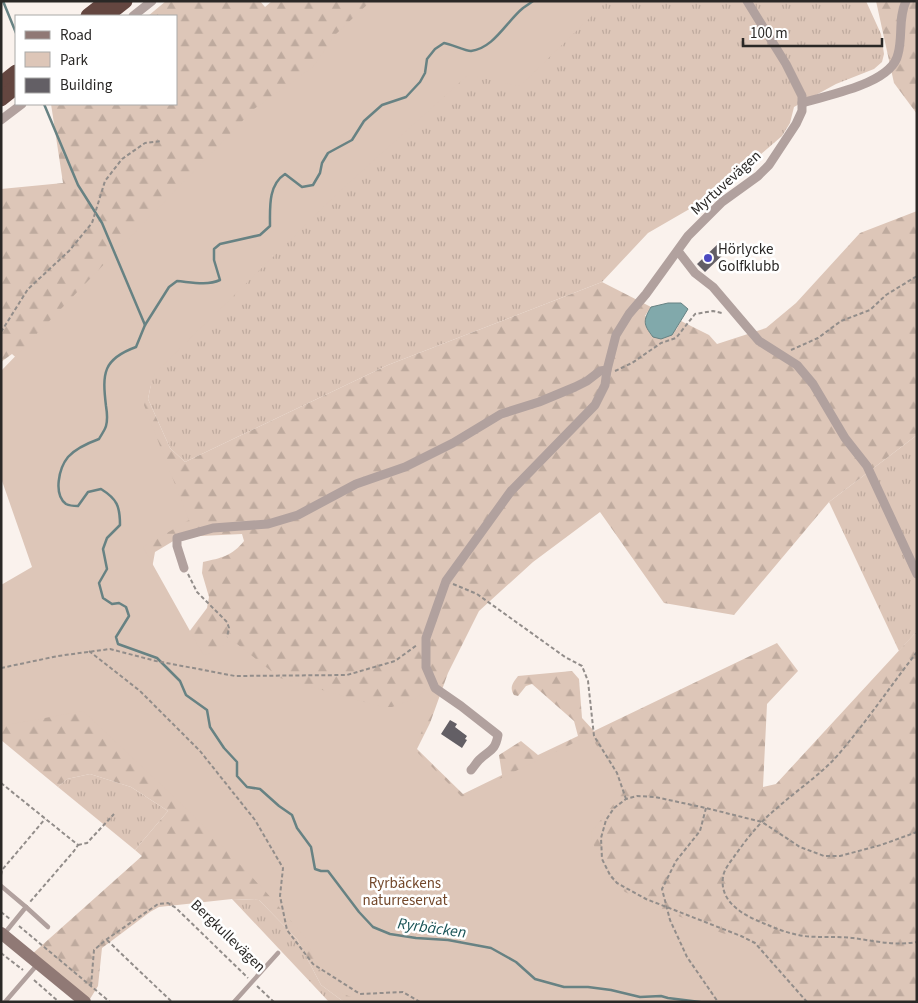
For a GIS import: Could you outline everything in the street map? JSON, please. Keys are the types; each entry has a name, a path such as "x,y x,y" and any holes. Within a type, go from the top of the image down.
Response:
{"highway":[{"path":"89,15 107,1"},
{"path":"107,15 125,1"},
{"path":"1,84 15,73"},
{"path":"1,99 15,88"}],"street":[{"path":"134,15 152,1"},
{"path":"747,1 786,64 798,89 802,103 859,86 881,76 890,68 898,54 901,15 906,1"},
{"name":"Myrtuvevägen","path":"471,770 479,759 491,752 497,743 498,735 435,688 426,667 426,638 446,581 511,491 595,405 605,385 616,335 630,314 688,236 722,202 758,176 769,165 796,124 802,111 802,103"},
{"path":"1,120 21,105"},
{"path":"678,251 694,273 713,287 759,341 797,365 813,384 845,438 867,466 917,574"},
{"path":"184,568 177,546 177,538 212,528 268,524 289,518 356,484 413,463 453,443 501,414 539,402 575,387 600,371 607,372"},
{"path":"2,934 85,1002"}],"lane":[{"path":"1,886 48,927"},
{"path":"2,934 26,907"},
{"path":"234,1002 278,953"},
{"path":"5,1002 38,963"}],"path":[{"path":"1,332 3,332 28,289 69,251 92,223 105,181 122,159 145,143 162,142"},
{"path":"779,355 818,338 841,322 870,310 886,295 917,276"},
{"path":"607,372 632,363 662,343 676,338 695,314 712,311 737,316"},
{"path":"184,568 197,592 227,622 229,628 227,637"},
{"path":"446,581 478,594 565,657 582,666 588,682 594,736 617,773 626,799"},
{"path":"1,668 110,648 156,661 236,676 347,675 395,661 426,638"},
{"path":"89,651 140,691 200,751 255,820 283,868 280,896 287,930 313,964 360,994 404,992 420,1002"},
{"path":"917,652 843,749 822,772 776,808 752,832 723,875 722,887 732,905 740,912 782,931 803,936 851,938 884,944 917,942"},
{"path":"1,783 78,845"},
{"path":"807,1002 755,943 646,899 617,883 610,875 602,858 601,838 606,820 614,808 626,799 637,796 655,796 762,822 800,847 824,856 840,856 881,845 917,832"},
{"path":"706,808 700,831 676,861 662,889 670,920 687,957 718,1002"},
{"path":"26,907 78,845 87,843 114,814"},
{"path":"1,875 2,870 45,819"},
{"name":"Bergkullevägen","path":"91,986 94,950 158,904 168,903 176,908 274,1002"},
{"path":"1,912 110,1002"},
{"path":"107,939 172,1002"}],"green space":[{"path":"166,1 260,1 265,7 272,1 539,1 443,76 156,359 148,399 170,448 185,462 388,365 602,282 651,307 645,316 676,330 681,321 709,335 717,344 766,328 796,303 860,233 917,211 917,435 829,502 734,615 664,603 600,512 533,562 479,611 448,673 430,723 417,749 463,794 502,775 499,755 521,741 538,755 578,736 574,721 532,684 526,686 518,696 514,695 512,687 518,676 572,671 579,679 582,718 594,731 777,643 798,671 767,704 763,787 776,784 917,631 917,1002 344,1002 321,985 297,939 259,900 232,899 159,907 150,912 102,948 98,986 90,999 31,955 142,856 135,850 168,811 131,787 90,774 67,779 58,787 1,740 1,695 31,669 40,379 12,354 1,362 1,189 63,183 51,105 178,105 178,15 149,15","holes":["242,534 244,541 226,556 203,562 202,573 209,597 207,608 183,640 151,574 155,552 180,537"]},
{"name":"Ryrbäckens naturreservat","path":"371,1 607,1 520,86 468,75 340,191 155,373 144,405 189,520 143,547 204,656 232,640 280,678 382,707 392,707 416,698 428,687 438,695 414,749 462,797 590,735 615,775 617,789 613,805 592,831 591,840 610,877 625,892 655,907 757,948 788,981 800,1002 364,1002 328,988 305,937 265,891 192,814 83,711 1,726 1,585 32,567 1,478 1,371 254,109 313,67 335,35"},
{"path":"539,1 866,1 881,34 884,54 882,62 874,69 836,84 794,107 790,123 782,136 712,196 648,233 602,282 388,365 185,462 170,448 148,399 156,359 194,319"},
{"path":"876,1 917,1 917,114 894,83"},
{"path":"917,435 917,631 899,651 829,502"},
{"path":"90,774 131,787 168,811 135,850 58,787 67,779"},
{"path":"232,899 259,900 297,939 321,985 344,1002 329,1002"}],"water":[{"path":"668,303 681,303 688,309 672,335 661,339 653,337 647,329 645,322 647,316 651,307"}],"building":[{"path":"721,241 729,249 705,272 697,264"},
{"path":"450,720 457,724 455,727 467,736 465,739 467,740 462,748 441,734"}],"waterway":[{"path":"3,1 15,31"},
{"name":"Ryrbäcken","path":"533,1 523,8 493,40 479,49 468,51 444,43 435,49 427,59 425,73 420,82 406,97 382,105 364,121 352,140 328,153 313,185 302,187 285,174 279,179 275,184 271,197 270,226 260,235 220,244 214,249 214,260 220,280 204,283 177,281 169,287 145,325 136,347 117,357 107,369 104,385 107,416 105,428 99,439 78,448 68,457 60,474 60,494 66,504 78,506 88,492 101,489 111,496 118,508 120,525 107,538 103,549 107,569 99,583 103,598 112,604 119,603 126,607 129,616 116,637 118,644 157,658 180,681 186,695 207,710 210,727 224,748 237,762 237,776 247,787 260,789 292,815 297,828 311,847 315,869 328,871 359,912 373,927 390,934 448,940 491,948 516,962 535,979 564,987 588,987 640,997 661,996 700,1002"},
{"path":"44,105 78,185 102,223 145,325"}],"place":[{"name":"Hörlycke Golfklubb","path":"708,258"}]}
